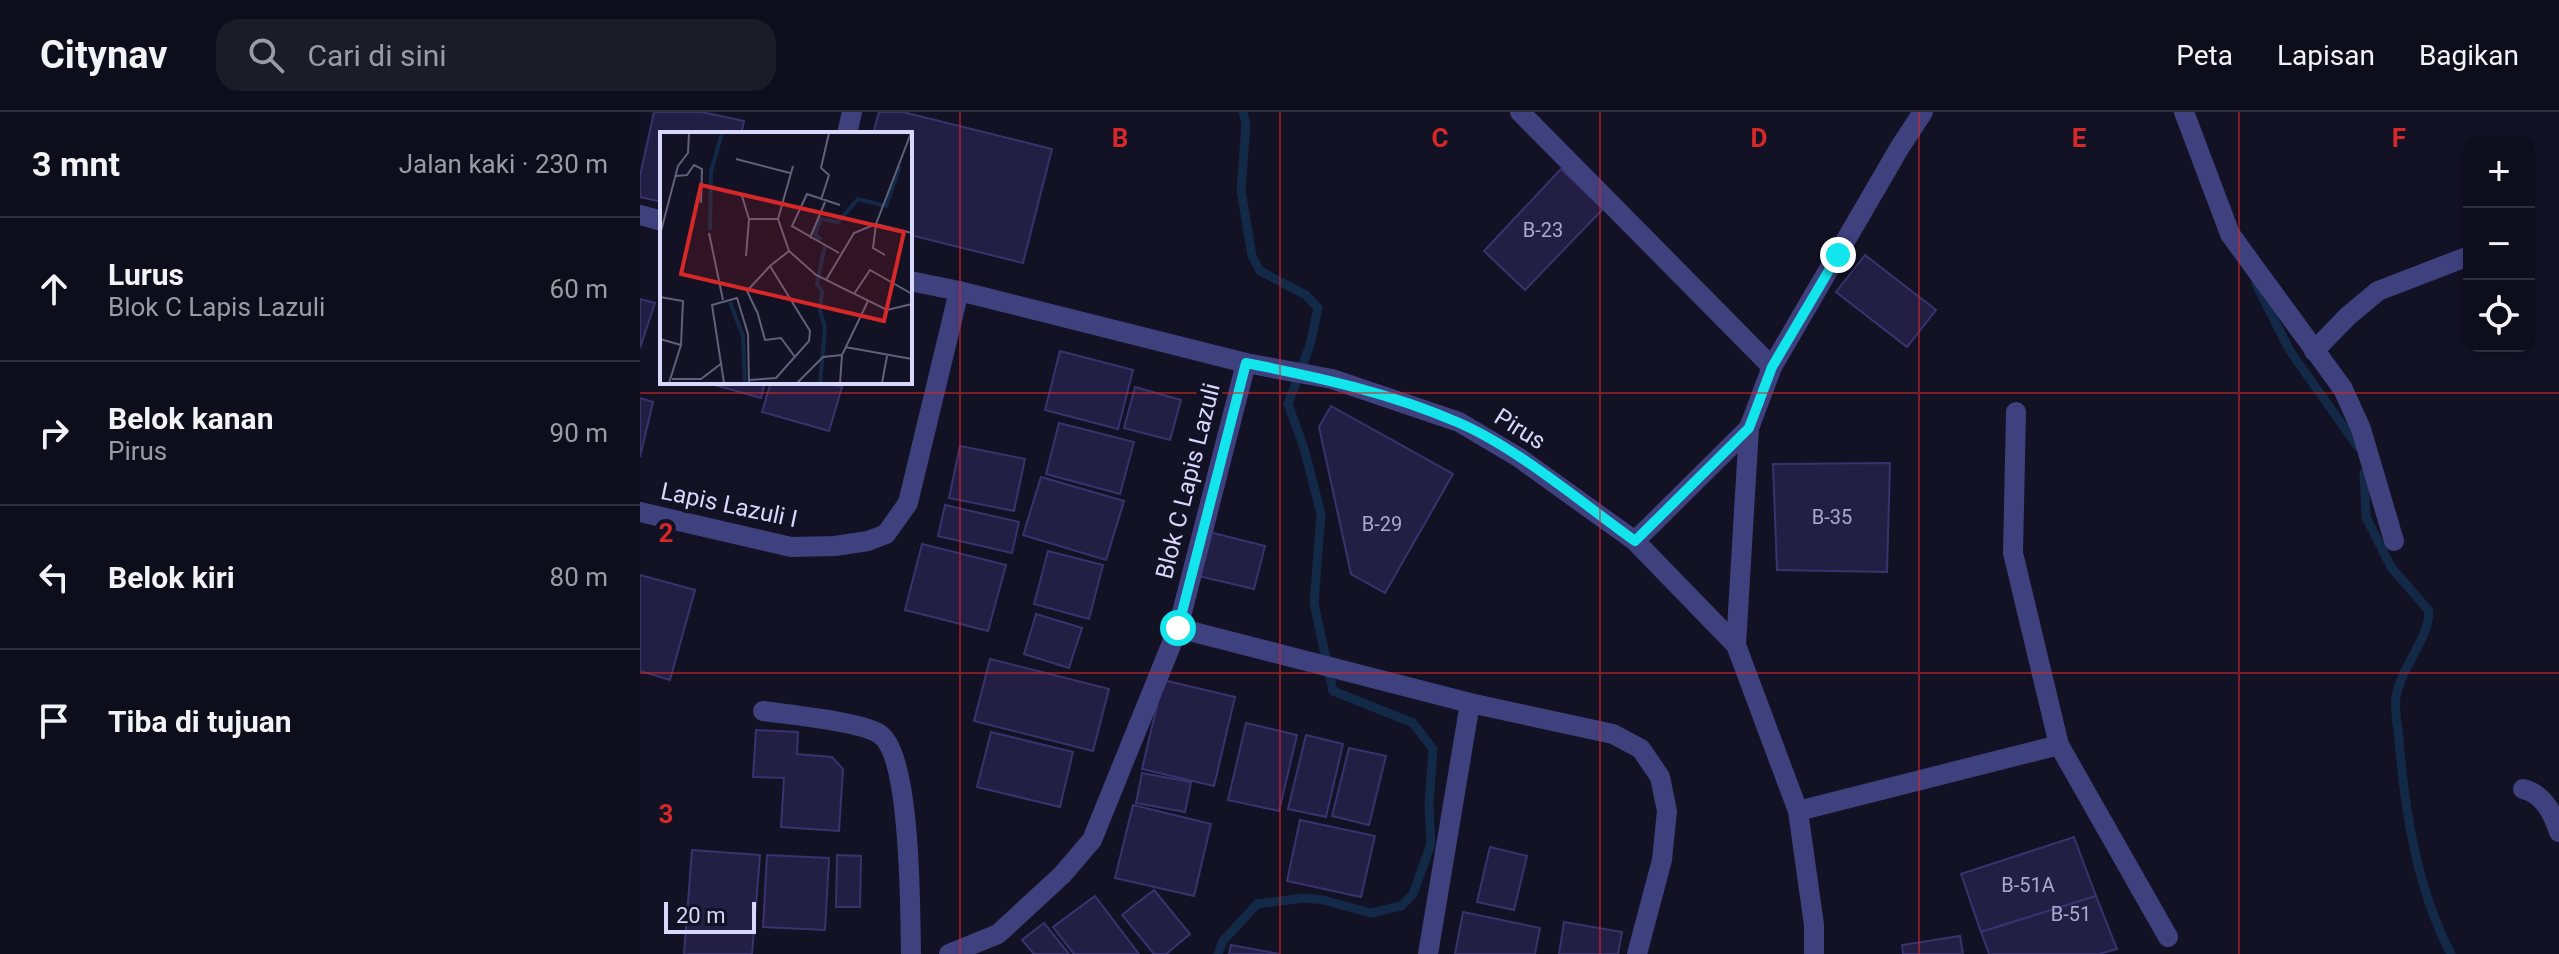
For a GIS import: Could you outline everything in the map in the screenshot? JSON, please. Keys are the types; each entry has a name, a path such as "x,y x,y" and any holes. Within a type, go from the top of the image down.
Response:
{"street":[{"path":"847,132 852,112"},
{"path":"1520,112 1772,367"},
{"path":"1736,645 1749,428 1772,367 1923,112"},
{"path":"2184,112 2230,234 2343,389 2361,429 2394,541"},
{"path":"640,215 660,220"},
{"path":"2314,351 2378,291 2463,258"},
{"name":"Pirus","path":"912,281 1246,363 1332,379 1459,422 1518,457 1635,541 1736,645 1798,811 1814,925 1814,954"},
{"name":"Lapis Lazuli I","path":"640,512 791,547 835,546 868,541 886,534 908,503 959,291"},
{"name":"Blok C Lapis Lazuli","path":"949,954 998,934 1070,868 1092,840 1178,628 1246,363"},
{"path":"2016,412 2013,553 2059,745 2168,937"},
{"path":"1635,541 1749,428"},
{"path":"1178,628 1470,703 1613,734 1641,749 1660,777 1667,811 1662,860 1637,954"},
{"path":"1428,954 1470,703"},
{"path":"763,711 865,727 884,737 888,743 906,814 911,954"},
{"path":"1798,811 2059,745"},
{"path":"2523,789 2530,790 2553,812 2559,832"}],"building":[{"path":"654,112 702,112 744,121 741,132 660,132 660,202 640,197 640,176"},
{"path":"879,112 903,112 1052,149 1023,263 912,235 912,132 874,132"},
{"path":"1561,169 1603,209 1525,290 1484,251"},
{"path":"1865,255 1936,310 1907,347 1836,292"},
{"path":"640,299 655,303 640,348"},
{"path":"1060,351 1133,370 1118,429 1045,410"},
{"path":"711,384 764,384 761,398"},
{"path":"770,384 831,384 842,387 829,431 762,412"},
{"path":"1135,387 1181,400 1170,440 1124,428"},
{"path":"640,398 653,402 640,457"},
{"path":"1331,406 1453,474 1385,593 1351,574 1319,427"},
{"path":"1059,423 1134,442 1120,494 1046,474"},
{"path":"960,446 1025,459 1014,511 949,498"},
{"path":"1890,463 1887,572 1777,570 1773,464"},
{"path":"1041,477 1124,501 1106,560 1023,535"},
{"path":"945,505 1019,522 1012,553 938,536"},
{"path":"1205,531 1265,546 1254,589 1194,575"},
{"path":"922,544 1006,565 988,631 905,610"},
{"path":"1048,551 1103,565 1089,619 1034,604"},
{"path":"640,575 695,590 670,680 640,671"},
{"path":"1036,614 1082,628 1069,668 1024,654"},
{"path":"990,659 1109,689 1093,751 974,721"},
{"path":"1163,680 1235,697 1214,786 1142,769"},
{"path":"1246,723 1297,735 1279,811 1228,800"},
{"path":"756,730 798,732 797,754 832,757 843,769 839,831 781,827 784,778 753,777"},
{"path":"991,732 1073,752 1060,807 977,787"},
{"path":"1306,735 1343,744 1326,817 1288,809"},
{"path":"1349,748 1386,756 1369,825 1332,816"},
{"path":"1142,773 1191,782 1185,812 1136,803"},
{"path":"1133,805 1211,824 1194,896 1115,878"},
{"path":"1300,820 1375,836 1361,897 1287,881"},
{"path":"2074,837 2096,896 1981,932 1961,874"},
{"path":"1490,847 1527,856 1514,910 1477,902"},
{"path":"692,850 760,855 752,954 684,954"},
{"path":"767,855 829,858 825,930 763,927"},
{"path":"837,855 861,856 860,907 836,907"},
{"path":"1154,890 1190,934 1166,954 1154,954 1122,915"},
{"path":"1095,896 1139,954 1074,954 1053,927"},
{"path":"2096,896 2117,949 2099,954 1989,954 1981,932"},
{"path":"1463,912 1540,928 1535,954 1455,954"},
{"path":"1564,922 1622,932 1618,954 1559,954"},
{"path":"1044,923 1069,954 1034,954 1022,940"},
{"path":"1960,936 1963,954 1903,954 1902,945"},
{"path":"1231,945 1280,954 1229,954"}],"waterway":[{"path":"1218,954 1223,941 1257,904 1305,898 1371,913 1401,906 1413,894 1431,844 1429,805 1433,749 1413,723 1333,691 1314,603 1321,514 1304,448 1288,404 1310,345 1318,308 1306,295 1260,271 1252,256 1241,190 1246,124 1243,112"},
{"path":"2256,284 2290,351 2358,447"},
{"path":"2364,473 2366,517 2391,567 2429,611 2425,632 2399,686 2396,713 2414,850 2429,903 2451,954"}],"route":[{"path":"1178,628 1246,363 1332,379 1459,422 1518,457 1635,541 1749,428 1772,367 1838,255"}]}
